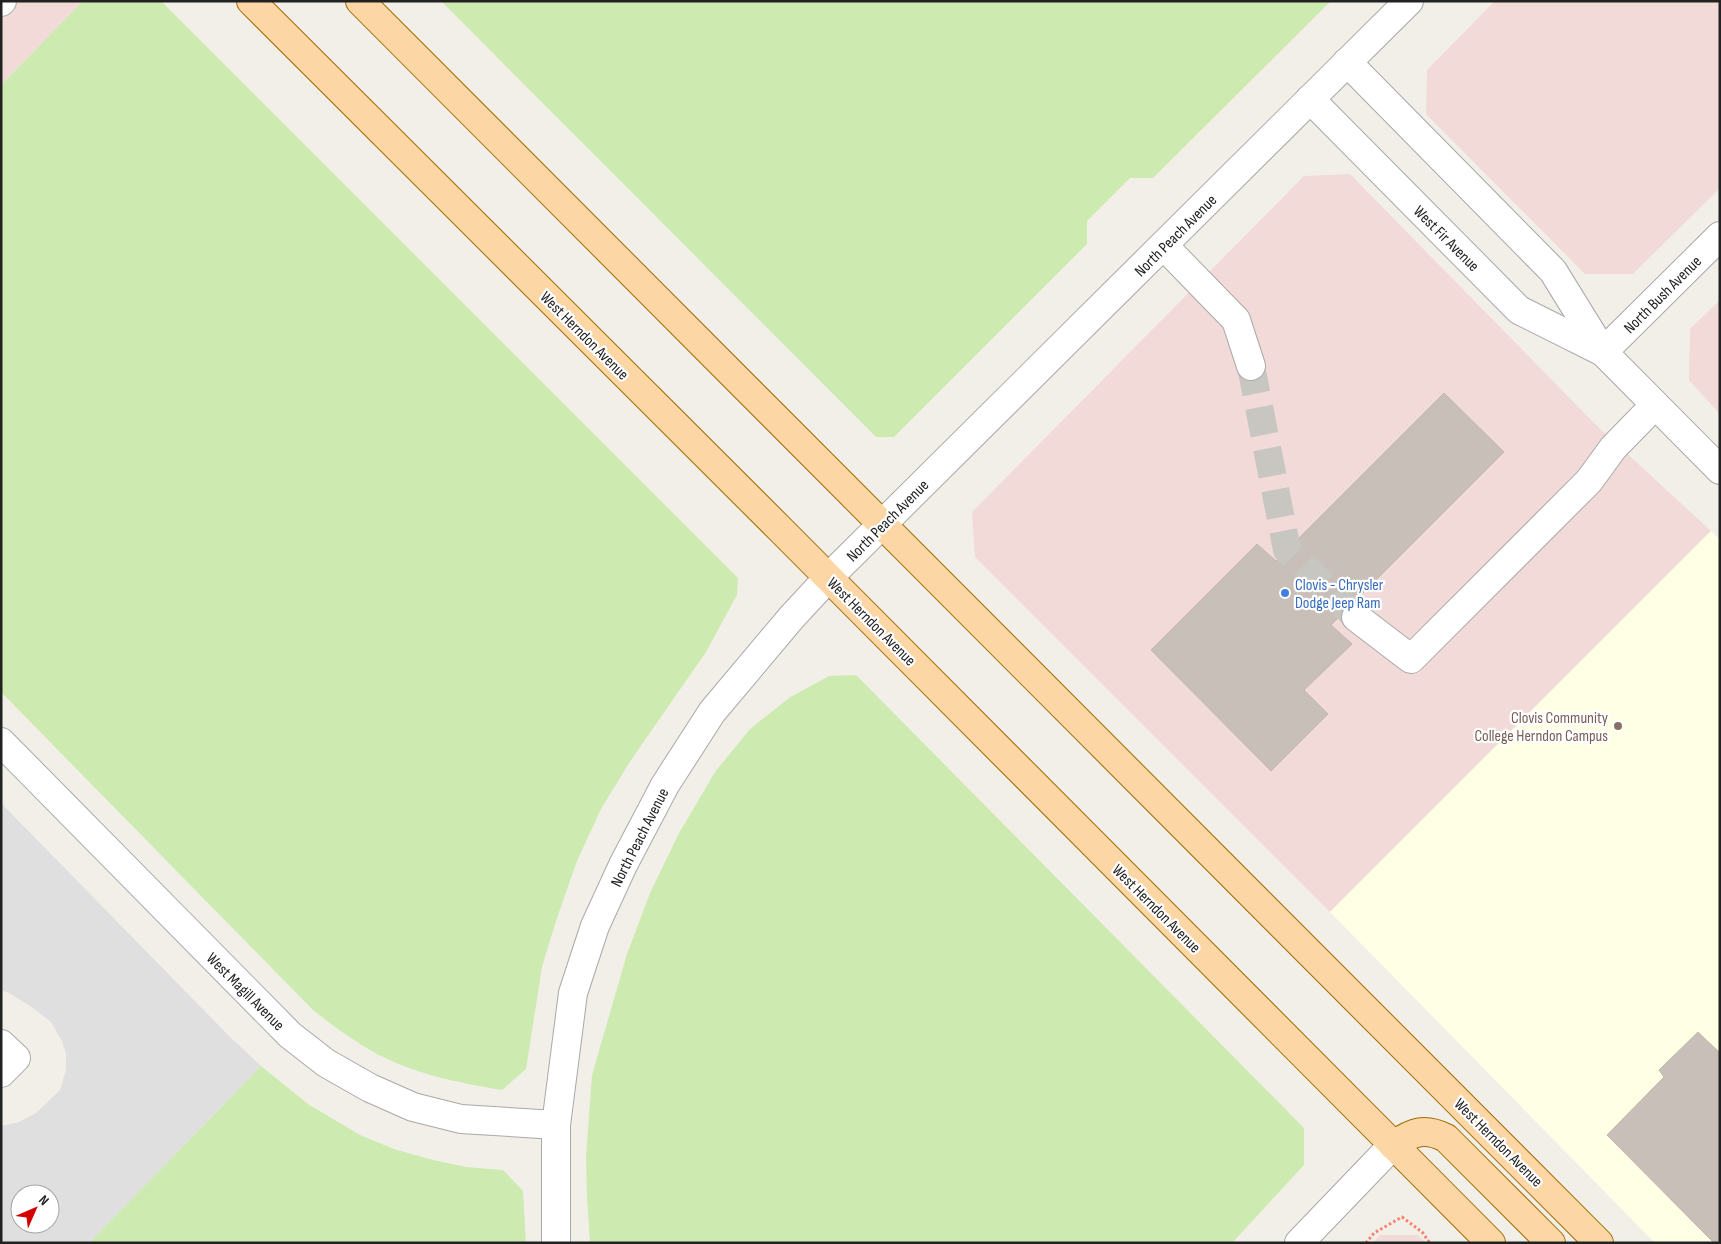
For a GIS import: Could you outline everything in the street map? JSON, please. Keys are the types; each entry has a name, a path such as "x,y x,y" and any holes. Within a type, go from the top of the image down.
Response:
{"main road":[{"name":"West Herndon Avenue","path":"251,1 1491,1243"},
{"name":"West Herndon Avenue","path":"360,1 1599,1243"},
{"path":"1394,1145 1408,1135 1421,1131 1434,1132 1446,1138 1551,1243"}],"street":[{"name":"North Peach Avenue","path":"556,1243 556,1125 573,993 595,926 623,865 665,785 712,712 791,618 828,578 1409,1"},
{"name":"West Fir Avenue","path":"1347,62 1553,271 1603,352 1720,470"},
{"name":"West Fir Avenue","path":"1310,99 1519,310 1603,352"},
{"name":"North Bush Avenue","path":"1603,352 1720,236"},
{"path":"1164,246 1236,320 1251,366"},
{"path":"1356,617 1411,660 1589,481 1613,448 1655,405"},
{"name":"West Magill Avenue","path":"1,742 290,1035 326,1063 370,1088 413,1107 461,1119 556,1125"},
{"path":"1300,1243 1394,1145"}],"path":[{"path":"1366,1243 1374,1233 1402,1217 1422,1232 1430,1243"}],"shaded area":[{"path":"1,1 83,1 1,85"},
{"path":"1495,1 1720,1 1720,188 1633,274 1585,274 1426,114 1427,70"},
{"path":"1350,174 1594,423 1711,531 1330,912 975,557 972,512 1304,176"},
{"path":"1720,300 1720,414 1689,380 1690,329"},
{"name":"Clovis Community College Herndon Campus","path":"1711,531 1720,540 1720,1243 1655,1243 1330,912"},
{"path":"1,803 229,1036 261,1066 89,1243 1,1243 1,1126 19,1122 36,1113 60,1090 66,1070 66,1054 62,1041 51,1022 9,993 1,990"},
{"path":"1380,1235 1418,1235 1426,1243 1373,1243"}],"green space":[{"path":"83,1 161,1 738,578 737,595 706,652 629,763 601,809 577,861 542,967 526,1069 502,1090 438,1077 392,1061 352,1039 313,1010 1,692 1,85"},
{"path":"441,1 1331,1 1153,178 1130,178 1087,221 1087,244 894,437 876,437"},
{"path":"856,675 1304,1128 1304,1165 1232,1243 590,1243 586,1156 592,1075 627,954 650,893 678,835 715,772 750,729 789,698 829,676"},
{"path":"261,1066 308,1104 360,1135 394,1149 429,1159 466,1167 503,1170 523,1191 526,1243 89,1243"}],"building":[{"name":"Clovis - Chrysler Dodge Jeep Ram","path":"1444,393 1504,452 1331,625 1352,644 1304,690 1328,714 1271,771 1151,650 1257,544 1276,561"},
{"path":"1698,1032 1720,1053 1720,1243 1714,1243 1607,1135 1664,1077 1659,1070"}],"tunnel":[{"path":"1251,366 1287,550 1356,617"}],"place":[{"name":"Clovis - Chrysler Dodge Jeep Ram","path":"1285,593"},
{"name":"Clovis Community College Herndon Campus","path":"1618,726"}]}
